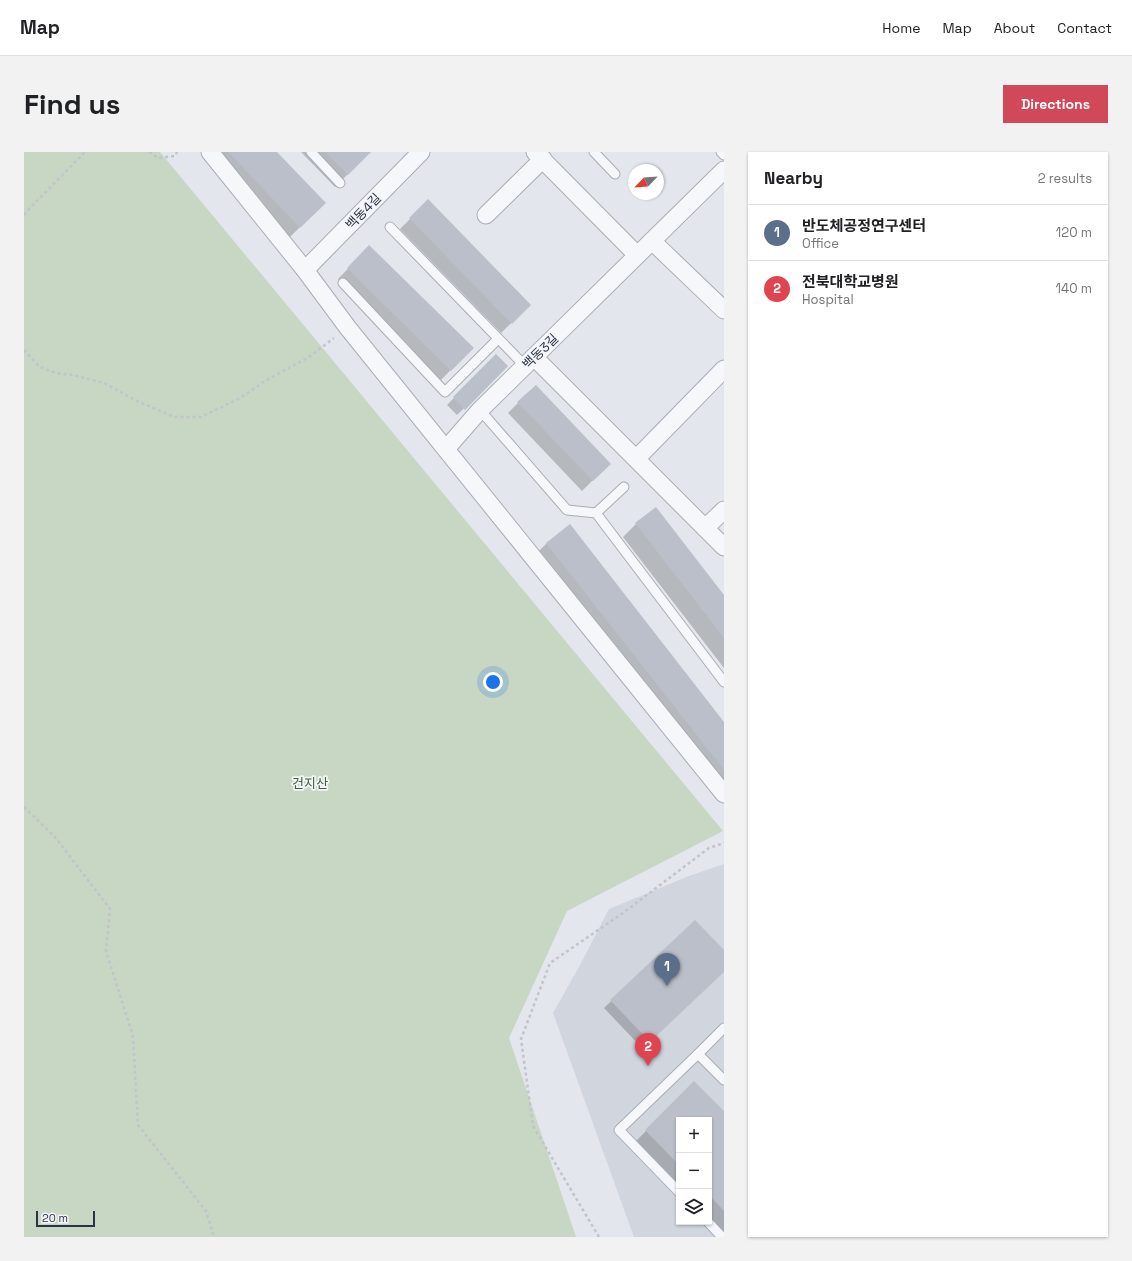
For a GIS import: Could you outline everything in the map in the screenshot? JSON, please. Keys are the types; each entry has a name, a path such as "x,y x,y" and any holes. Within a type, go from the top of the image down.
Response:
{"street":[{"path":"210,152 305,270 348,328 724,794"},
{"name":"백동4길","path":"305,270 421,152"},
{"path":"486,215 539,156 637,255"},
{"name":"백동3길","path":"446,448 480,410 529,361 724,170"},
{"path":"652,241 724,310"},
{"path":"529,361 636,459 724,547"},
{"path":"636,459 724,369"},
{"path":"705,528 724,510"}],"lane":[{"path":"311,152 340,183"},
{"path":"594,152 615,174"},
{"path":"721,152 724,156"},
{"path":"390,227 498,339 529,361"},
{"path":"343,283 445,392 498,339"},
{"path":"480,410 567,510 596,513 724,682"},
{"path":"596,513 624,487"},
{"path":"676,1189 619,1130 724,1028"},
{"path":"698,1054 724,1080"},
{"path":"711,1225 722,1237"}],"path":[{"path":"24,215 85,152"},
{"path":"149,152 158,158 175,156 177,152"},
{"path":"24,350 40,367 56,373 73,375 104,383 136,400 174,417 201,417 240,398 265,381 309,357 348,328"},
{"path":"24,807 55,837 110,909 106,951 133,1036 138,1125 206,1212 214,1237"},
{"path":"599,1237 533,1126 521,1039 550,963 623,913 709,848 724,843"}],"shaded area":[{"path":"724,864 724,1237 634,1237 553,1013 609,909 689,876"}],"green space":[{"name":"건지산","path":"24,152 160,152 723,831 567,911 509,1038 576,1237 24,1237"}],"building":[{"path":"228,152 277,152 326,203 300,228"},
{"path":"326,152 371,152 348,175"},
{"path":"428,199 531,305 512,324 409,218"},
{"path":"369,245 474,348 451,371 347,268"},
{"path":"496,354 508,366 465,410 453,397"},
{"path":"536,385 611,464 593,481 517,402"},
{"path":"656,507 724,595 724,638 635,523"},
{"path":"570,524 724,722 724,770 546,543"},
{"path":"695,920 724,950 724,972 650,1042 610,1000"},
{"path":"694,1081 724,1111 724,1211 712,1198 712,1117 676,1117 676,1162 645,1130"}],"place":[{"name":"반도체공정연구센터","path":"667,986"},
{"name":"전북대학교병원","path":"648,1066"}]}
